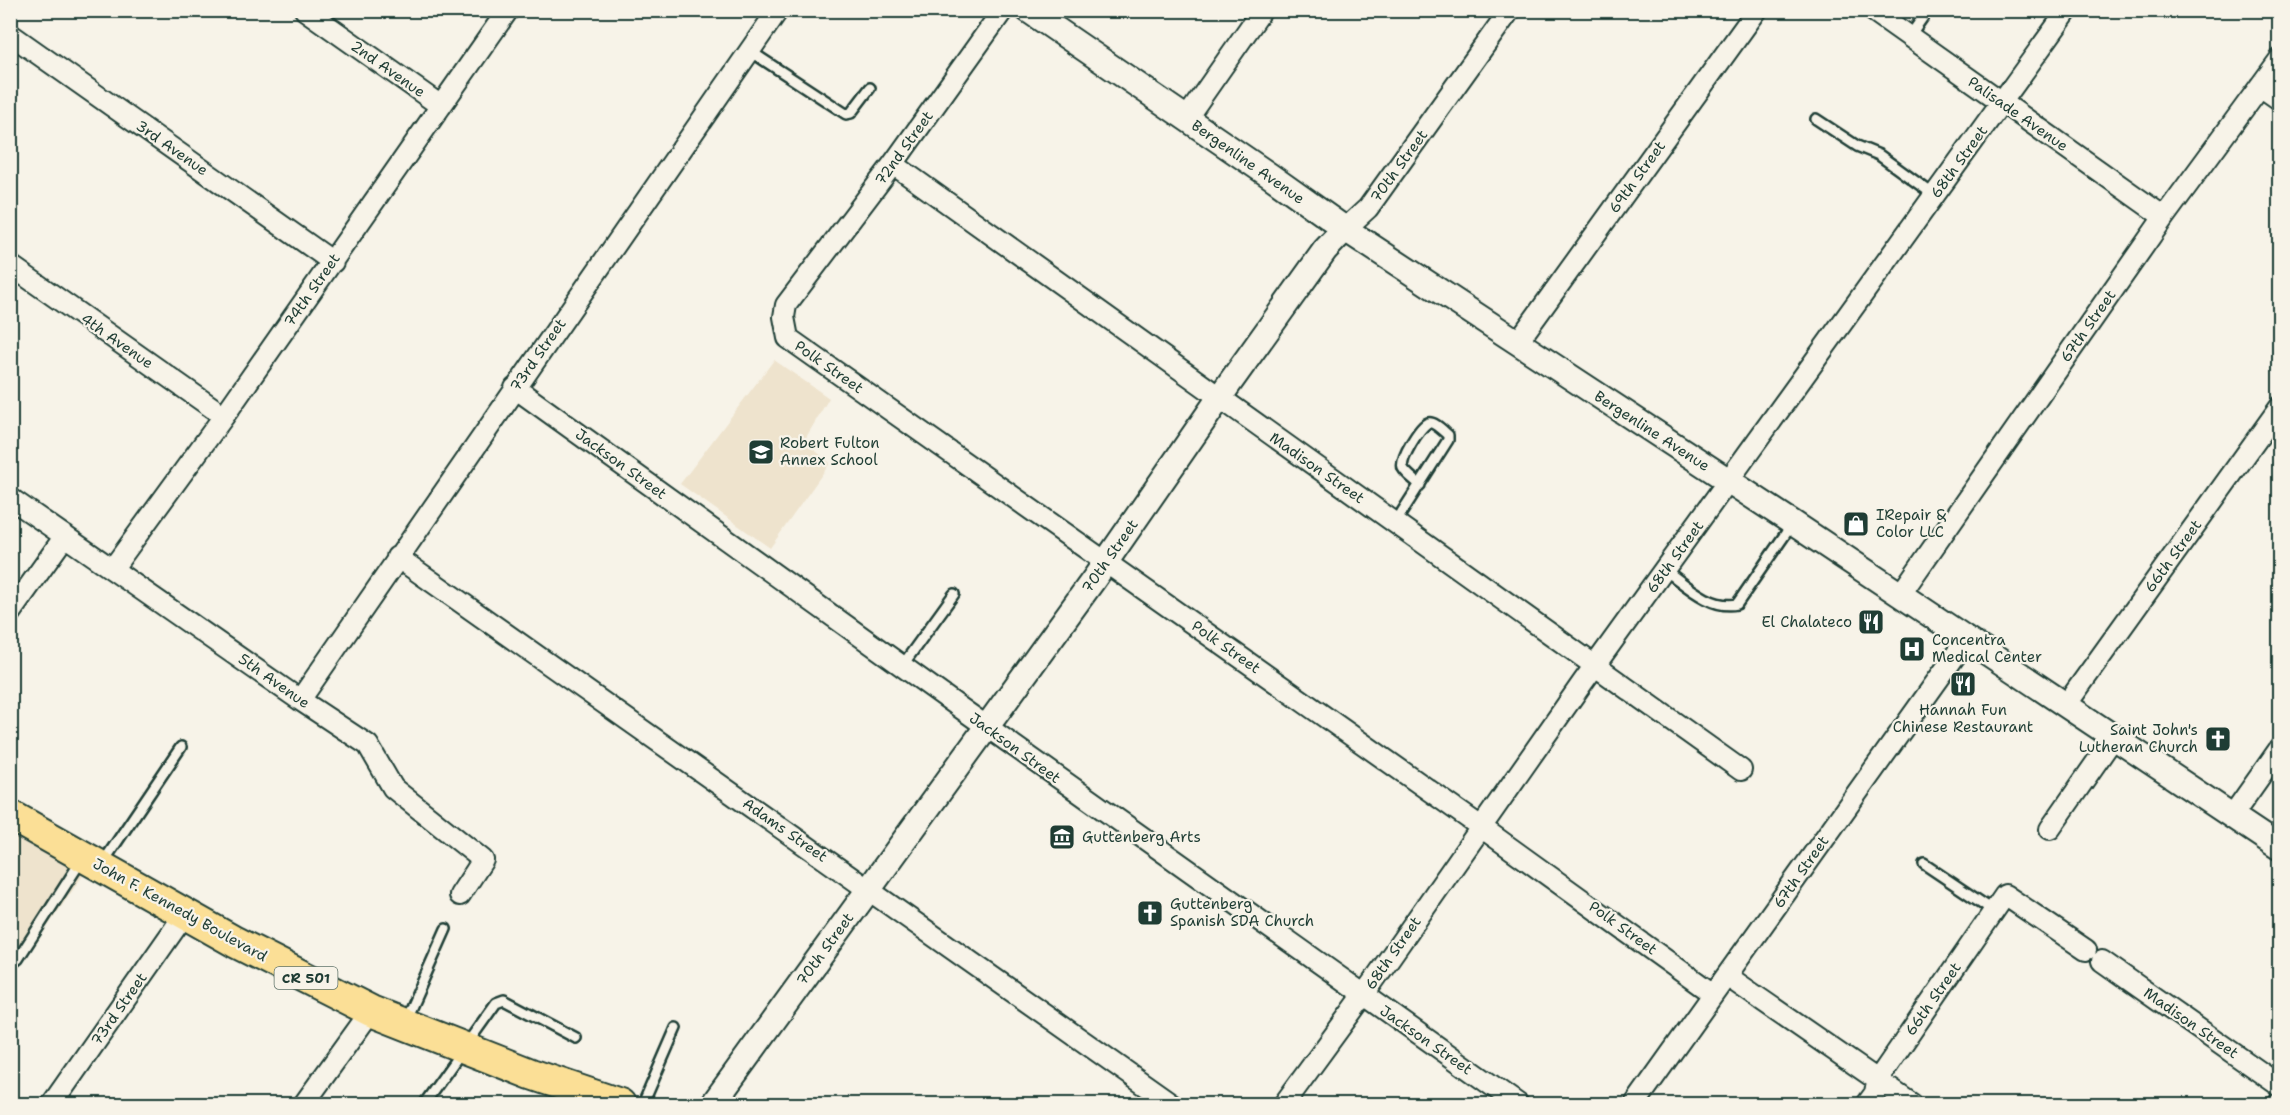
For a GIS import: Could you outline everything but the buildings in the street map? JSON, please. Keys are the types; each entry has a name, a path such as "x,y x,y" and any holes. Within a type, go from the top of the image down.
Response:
{"main road":[{"name":"John F. Kennedy Boulevard","path":"10,814 235,942 371,1011 531,1074 620,1104"}],"street":[{"name":"2nd Avenue","path":"305,10 441,106"},
{"name":"74th Street","path":"113,568 224,416 508,10"},
{"name":"73rd Street","path":"300,700 778,10"},
{"name":"72nd Street","path":"803,283 893,164 1004,10"},
{"name":"Bergenline Avenue","path":"1028,10 1345,229 1793,523 2280,848"},
{"path":"1186,119 1262,10"},
{"name":"70th Street","path":"713,1104 1106,562 1218,398 1325,250 1368,208 1510,10"},
{"name":"69th Street","path":"1517,343 1757,10"},
{"name":"Palisade Avenue","path":"1872,10 2164,217"},
{"name":"68th Street","path":"1284,1104 1363,996 1596,665 2068,10"},
{"name":"3rd Avenue","path":"10,34 333,262"},
{"name":"67th Street","path":"1900,595 2164,217 2280,59"},
{"path":"2260,86 2280,100"},
{"name":"Madison Street","path":"893,164 1742,770"},
{"name":"4th Avenue","path":"10,265 224,416"},
{"name":"Polk Street","path":"803,283 786,305 784,317 788,338 1481,827 1713,994"},
{"name":"Jackson Street","path":"515,388 987,728 1518,1104"},
{"name":"66th Street","path":"2066,705 2280,407"},
{"name":"5th Avenue","path":"10,498 368,745 393,788 483,860 460,895"},
{"path":"10,613 65,536"},
{"name":"Adams Street","path":"397,557 1172,1104"},
{"name":"67th Street","path":"1635,1104 1967,639"},
{"path":"2050,830 2114,737"},
{"path":"2232,816 2280,748"},
{"path":"1999,903 2086,950"},
{"name":"66th Street","path":"1867,1104 1875,1093 1876,1081 1999,903"},
{"name":"73rd Street","path":"52,1104 185,914"},
{"name":"Madison Street","path":"2102,961 2280,1086"},
{"path":"1727,976 1912,1104"},
{"path":"304,1104 371,1011"}],"lane":[{"path":"1909,37 1928,10"},
{"path":"750,51 846,114 851,113 870,88"},
{"path":"1816,119 1857,146 1879,155 1934,195"},
{"path":"1395,524 1420,485 1448,440 1448,435 1432,423 1422,428 1403,456 1403,468 1420,485"},
{"path":"1665,570 1713,602 1726,606 1737,604 1793,523"},
{"path":"902,666 954,594"},
{"path":"10,965 18,959 182,747"},
{"path":"1924,864 1999,903"},
{"path":"404,1024 446,929"},
{"path":"424,1104 496,1003 504,1000 576,1038"},
{"path":"643,1104 676,1028"}],"shaded area":[{"name":"Robert Fulton Annex School","path":"774,360 829,398 804,441 830,463 770,548 680,484"},
{"path":"11,815 93,861 11,979"}],"place":[{"name":"Robert Fulton Annex School","path":"761,452"},
{"name":"IRepair & Color LLC","path":"1856,524"},
{"name":"El Chalateco","path":"1871,622"},
{"name":"Concentra Medical Center","path":"1912,649"},
{"name":"Hannah Fun Chinese Restaurant","path":"1963,684"},
{"name":"Saint John's Lutheran Church","path":"2218,739"},
{"name":"Guttenberg Arts","path":"1062,837"},
{"name":"Guttenberg Spanish SDA Church","path":"1150,913"}]}
